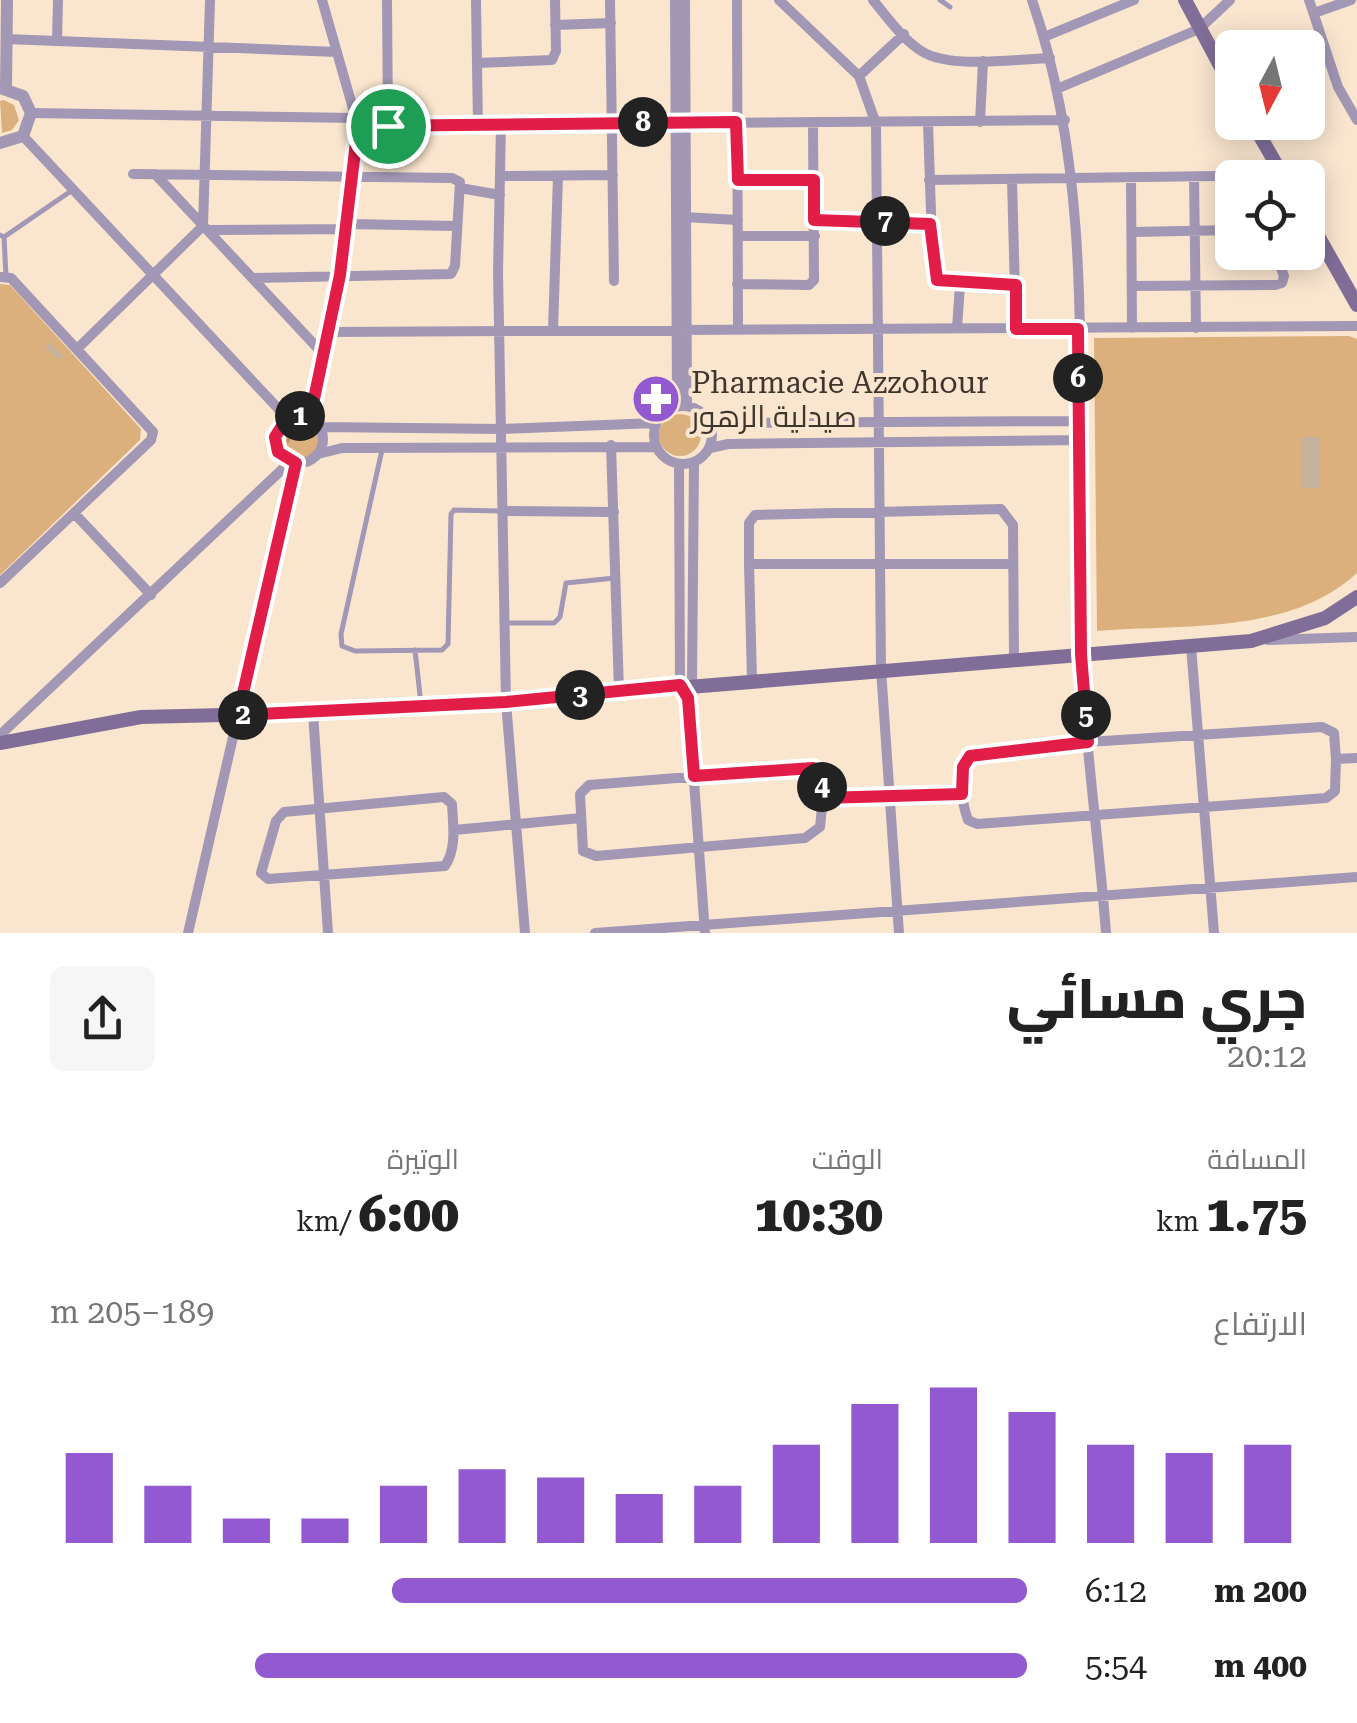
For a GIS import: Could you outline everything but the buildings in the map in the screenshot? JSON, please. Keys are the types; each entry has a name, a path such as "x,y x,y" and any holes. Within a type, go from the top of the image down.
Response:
{"main road":[{"path":"1185,0 1215,58"},
{"path":"1325,250 1357,304"},
{"path":"0,743 141,717 313,714 506,702 1251,641 1325,618 1357,597"}],"street":[{"path":"8,0 3,88 23,96 31,113 22,136"},
{"path":"58,0 58,41"},
{"path":"205,228 210,0"},
{"path":"318,454 323,440 315,423 347,227 358,122 322,0"},
{"path":"387,0 388,126"},
{"path":"476,0 478,126"},
{"path":"477,63 552,60 556,52 555,0"},
{"path":"610,0 614,281"},
{"path":"676,0 682,406"},
{"path":"681,330 684,218 678,122 685,0"},
{"path":"737,0 738,330"},
{"path":"779,0 859,76 876,124 881,669 886,795 899,933"},
{"path":"1032,0 1059,88 1073,179 1081,654 1106,933"},
{"path":"1096,0 1101,13"},
{"path":"1044,37 1134,0"},
{"path":"1059,88 1199,29 1230,0"},
{"path":"1309,0 1344,98 1357,120"},
{"path":"1314,13 1351,0"},
{"path":"878,2 904,34 932,56 983,60 1050,58"},
{"path":"555,25 611,23"},
{"path":"859,76 904,34"},
{"path":"6,39 337,52"},
{"path":"980,122 983,60"},
{"path":"1344,98 1357,96"},
{"path":"31,113 388,126 1065,120"},
{"path":"928,123 934,278 960,285 1016,285"},
{"path":"737,284 809,285 816,276 813,124"},
{"path":"500,125 499,330 506,702 525,933"},
{"path":"0,143 22,136"},
{"path":"22,136 287,418 315,423 502,428 656,422 682,406"},
{"path":"133,174 452,178 460,188 500,195"},
{"path":"155,174 324,355"},
{"path":"501,176 614,176"},
{"path":"553,330 558,176"},
{"path":"1194,177 1196,328"},
{"path":"929,180 1215,177"},
{"path":"1132,178 1132,328"},
{"path":"738,180 814,180"},
{"path":"1012,180 1016,329"},
{"path":"252,278 451,274 460,188"},
{"path":"684,218 738,220"},
{"path":"814,220 930,224"},
{"path":"78,348 205,228 457,226"},
{"path":"1132,232 1215,231"},
{"path":"738,236 815,236"},
{"path":"1132,286 1282,283 1282,270"},
{"path":"0,584 150,440 153,432 78,348 3,276"},
{"path":"957,328 960,285"},
{"path":"329,332 1357,326"},
{"path":"682,406 710,423 1078,422"},
{"path":"287,418 277,430 275,444 293,462"},
{"path":"656,422 656,447"},
{"path":"710,423 710,448"},
{"path":"0,735 293,462 318,454 342,448 611,445 656,447 679,464 694,462 710,448 1078,440"},
{"path":"611,445 619,691"},
{"path":"188,933 293,462"},
{"path":"687,689 694,462"},
{"path":"679,464 687,689 705,928"},
{"path":"752,679 752,516 880,509 1001,509 1012,518 1014,660"},
{"path":"503,511 614,512"},
{"path":"74,513 151,595"},
{"path":"750,564 1013,564"},
{"path":"1251,641 1357,636"},
{"path":"1191,646 1214,933"},
{"path":"313,714 328,933"},
{"path":"1322,726 1334,733 1335,791 1326,798 978,824 968,820 962,794 963,767 970,756 1088,742 1322,726"},
{"path":"1336,759 1357,758"},
{"path":"813,768 822,778 820,827 813,836 590,856 584,851 580,794 589,784 694,776 813,768"},
{"path":"822,798 962,794"},
{"path":"444,797 452,804 450,860 438,869 268,879 262,873 280,814 321,806 444,797"},
{"path":"454,830 580,818"},
{"path":"596,933 705,928 896,909 1357,877"}],"lane":[{"path":"940,0 950,7"},
{"path":"3,276 2,236 73,190"},
{"path":"382,448 341,634 342,646 354,651 442,650 448,644 451,514 454,510 503,511"},
{"path":"506,622 554,623 560,617 566,583 618,578"},
{"path":"415,650 421,707"}],"green space":[{"path":"0,101 14,105 19,120 12,130 2,133"},
{"path":"0,284 10,285 141,429 140,440 0,575"},
{"path":"1094,338 1357,339 1357,573 1330,593 1268,617 1199,626 1097,631"},
{"path":"680,414 695,420 701,435 695,450 680,456 665,450 659,435 665,420"},
{"path":"298,418 313,424 319,439 313,454 298,460 283,454 277,439 283,424"}],"place":[{"name":"Pharmacie Azzohour صيدلية الزهور","path":"656,399"}],"route":[{"path":"736,122 738,180 814,180 814,220 930,224 934,278 960,285 1016,285 1016,329 1078,329 1081,654 1088,742 974,754 963,767 962,794 822,798 820,770 813,768 694,776 688,698 680,685 506,702 238,715 296,463 278,452 275,437 287,418 310,418 340,275 358,126 388,126 736,122"}]}
